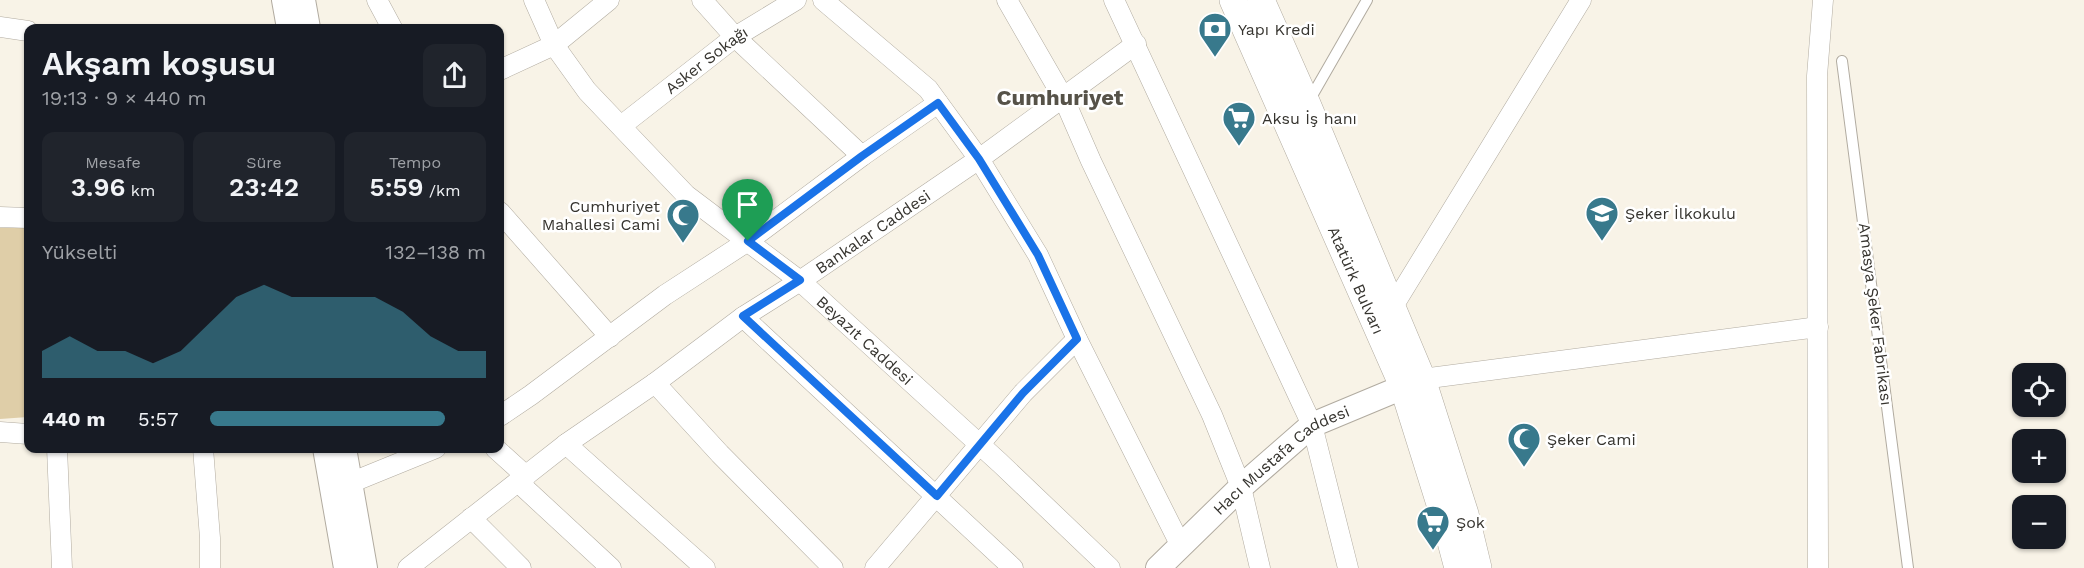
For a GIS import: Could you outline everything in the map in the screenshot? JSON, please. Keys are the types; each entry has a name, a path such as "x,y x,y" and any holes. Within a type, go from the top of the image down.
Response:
{"main road":[{"name":"Atatürk Bulvarı","path":"1233,0 1413,382 1465,514 1478,568"},
{"name":"Atatürk Bulvarı","path":"1261,0 1392,308 1413,382 1458,568"}],"street":[{"path":"284,0 288,24"},
{"path":"303,0 307,24"},
{"path":"377,0 390,24"},
{"name":"Beyazıt Caddesi","path":"534,0 554,45 586,91 686,195 800,280 981,445 1110,568"},
{"path":"504,68 554,45 609,0"},
{"path":"702,0 735,37 862,156"},
{"name":"Asker Sokağı","path":"621,126 735,37 796,0"},
{"path":"822,0 928,89 979,159 1038,255 1077,339 1168,561"},
{"path":"1007,0 1064,99 1212,416 1241,488 1260,568"},
{"path":"1114,0 1312,425 1348,568"},
{"path":"1392,308 1581,0"},
{"path":"1818,568 1817,76 1823,0"},
{"path":"0,27 24,30"},
{"name":"Bankalar Caddesi","path":"408,568 566,444 655,383 743,316 979,159 1064,99 1136,44"},
{"path":"504,413 665,295 748,241 938,103"},
{"path":"0,217 24,218"},
{"path":"504,217 610,337"},
{"path":"743,316 1013,568"},
{"path":"1413,382 1818,327"},
{"path":"875,568 1023,393 1077,339"},
{"name":"Hacı Mustafa Caddesi","path":"1168,561 1241,488 1312,425 1413,382"},
{"path":"655,383 720,454 833,568"},
{"path":"0,432 24,434"},
{"path":"0,443 24,443"},
{"path":"566,444 705,568"},
{"path":"57,453 62,568"},
{"path":"203,453 210,568"},
{"path":"326,453 346,568"},
{"path":"345,453 365,568"},
{"path":"350,483 424,453"},
{"path":"499,453 522,479 611,568"},
{"path":"471,518 521,568"}],"lane":[{"path":"1307,104 1367,0"},
{"name":"Amasya Şeker Fabrikası","path":"1842,61 1908,568"}],"shaded area":[{"path":"0,228 24,228 24,417 0,419"}],"place":[{"name":"Yapı Kredi","path":"1215,58"},
{"name":"Aksu İş hanı","path":"1239,147"},
{"name":"Şeker İlkokulu","path":"1602,242"},
{"name":"Cumhuriyet Mahallesi Cami","path":"683,244"},
{"name":"Şeker Cami","path":"1524,468"},
{"name":"Şok","path":"1433,551"}],"district":[{"name":"Cumhuriyet","path":"1060,97"}],"route":[{"path":"938,103 979,159 1038,255 1077,339 1023,393 937,496 743,316 800,280 748,241 938,103"}]}
